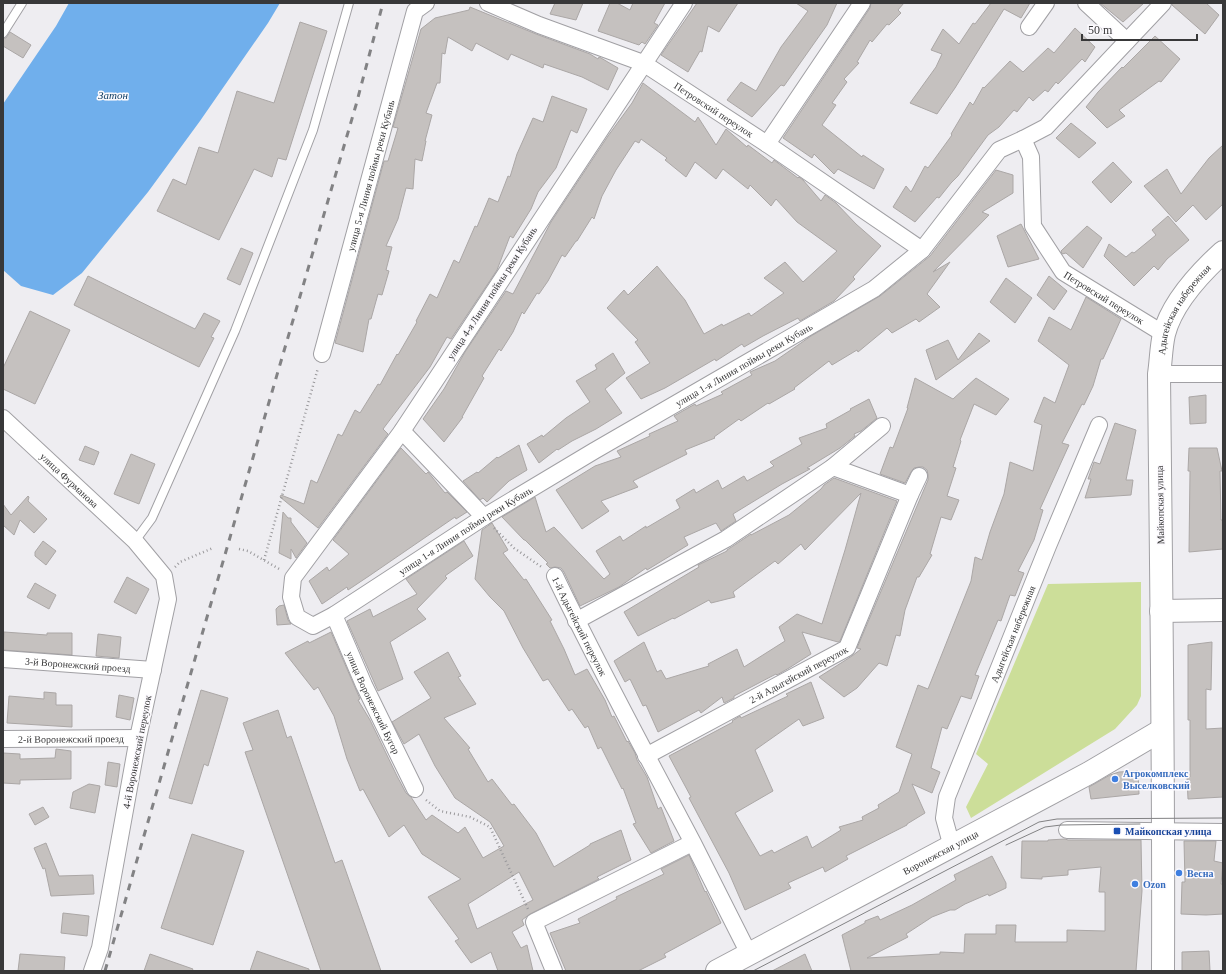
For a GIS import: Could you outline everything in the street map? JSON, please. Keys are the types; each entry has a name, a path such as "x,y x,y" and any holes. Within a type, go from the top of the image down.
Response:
{"street":[{"name":"улица 5-я Линия поймы реки Кубань","path":"322,354 415,11 426,3"},
{"name":"Петровский переулок","path":"488,3 539,26 644,63 767,144 922,250"},
{"name":"улица 4-я Линия поймы реки Кубань","path":"294,578 402,431 684,3"},
{"path":"767,144 862,3"},
{"path":"1029,27 1046,3"},
{"path":"1086,3 1127,40"},
{"name":"улица 1-я Линия поймы реки Кубань","path":"294,578 291,597 297,617 313,626 334,615 484,517 600,447 874,289 922,250 999,150 1046,127 1163,3"},
{"name":"Петровский переулок","path":"1023,139 1030,157 1033,226 1063,272 1164,334"},
{"name":"Адыгейская набережная","path":"1159,374 1164,334 1176,308 1188,288 1204,269 1223,252"},
{"path":"1159,374 1223,374"},
{"name":"Майкопская улица","path":"1159,374 1164,828 1163,971"},
{"name":"улица Фурманова","path":"4,422 136,541"},
{"name":"Адыгейская набережная","path":"952,847 944,818 947,797 1048,546 1099,425"},
{"path":"576,621 726,539 833,467 882,426"},
{"path":"402,431 484,517"},
{"path":"833,467 910,495"},
{"name":"2-й Адыгейский переулок","path":"646,756 847,648 910,495 920,476"},
{"name":"4-й Воронежский переулок","path":"92,971 100,948 138,738 168,599 164,576 136,541"},
{"name":"1-й Адыгейский переулок","path":"555,576 576,621 749,954"},
{"path":"1162,611 1223,610"},
{"name":"улица Воронежский Бугор","path":"334,615 364,685 415,789"},
{"name":"3-й Воронежский проезд","path":"3,659 153,670"},
{"name":"Воронежская улица","path":"716,971 1090,773 1162,730"},
{"name":"2-й Воронежский проезд","path":"3,739 138,738"},
{"path":"1067,830 1164,828 1223,832"},
{"path":"554,971 534,922 692,842"}],"lane":[{"path":"3,33 22,3"},
{"path":"136,541 152,518 235,330 313,130 349,3"}],"path":[{"path":"264,560 322,354"},
{"name":"1-й Адыгейский переулок","path":"484,517 514,548 555,576"},
{"path":"164,576 180,562 213,548"},
{"path":"239,550 248,552 264,560 294,578"},
{"path":"415,789 421,796 440,811 470,818 490,827 534,922"}],"green space":[{"path":"1141,582 1141,696 1137,705 1115,729 971,818 966,807 988,764 976,754 1048,584"}],"water":[{"name":"Затон","path":"69,3 280,3 268,23 200,121 148,192 82,273 53,295 21,286 3,270 3,104 56,26"}],"building":[{"path":"555,3 583,3 576,20 550,14"},
{"path":"610,3 617,3 630,10 633,3 665,3 654,23 658,25 645,44 642,42 639,45 598,31"},
{"path":"697,3 738,3 719,32 708,26 702,52 700,51 688,72 661,55"},
{"path":"796,3 837,3 827,25 784,86 781,85 752,117 727,100 741,82 756,91 781,47 808,11"},
{"path":"871,3 904,3 898,10 901,13 889,25 887,24 872,42 870,40 857,62 859,63 844,79 847,82 832,103 836,105 822,125 862,157 863,155 884,169 874,189 838,169 834,174 814,154 812,158 783,138 870,8"},
{"path":"991,3 1030,3 1021,18 1004,9 937,114 910,103 936,67 942,54 931,50 943,29 959,44 973,23 975,24"},
{"path":"1100,3 1144,3 1123,22"},
{"path":"1172,3 1206,3 1219,15 1205,34 1172,5"},
{"path":"470,7 590,54 598,59 599,57 618,68 608,90 582,77 544,64 543,68 511,54 508,60 476,43 472,51 448,37 445,54 442,53 440,83 437,83 426,113 432,115 425,141 422,161 415,159 413,189 406,188 398,219 386,246 392,247 386,270 389,271 382,295 378,294 371,319 369,319 363,352 335,343 384,161 388,161 398,128 393,127 421,29 435,18 469,10"},
{"path":"300,22 327,31 286,160 278,158 272,177 254,169 219,240 157,211 173,179 186,185 199,147 218,153 237,91 274,103"},
{"path":"1075,28 1095,47 1085,62 1082,59 1058,84 1056,82 1048,92 1045,90 1033,101 1029,97 1017,112 1014,110 999,127 988,135 958,176 915,222 893,207 906,186 911,192 925,166 928,168 952,135 951,134 970,102 973,105 983,87 984,88 1010,61 1023,72 1048,48 1054,53"},
{"path":"10,32 31,45 23,58 3,46 3,38 6,38"},
{"path":"1155,36 1180,59 1161,82 1159,81 1119,110 1125,116 1107,128 1086,107 1122,67 1123,68"},
{"path":"643,83 695,122 698,117 716,145 726,129 747,147 748,145 772,163 774,160 798,178 799,177 821,201 825,195 836,203 856,224 881,246 853,277 855,279 834,301 800,321 798,318 744,347 742,344 716,361 715,359 665,388 641,399 626,378 650,363 635,342 638,340 607,308 624,290 628,295 657,266 685,300 704,334 722,324 723,326 749,313 751,316 784,293 764,278 785,262 803,282 837,251 797,222 776,199 771,206 750,185 748,189 723,169 716,179 695,162 686,177 665,160 667,158 641,139 639,143 635,141 616,170 602,196 594,219 592,217 565,257 562,255 539,294 537,293 524,314 522,312 513,332 501,351 499,349 482,376 484,378 463,417 444,442 423,419 444,389 465,352 506,291 513,294 551,222 608,136 632,103"},
{"path":"552,96 587,109 577,133 571,130 556,168 538,192 531,209 513,238 510,236 497,270 451,339 447,337 430,367 383,429 388,434 318,528 280,497 281,495 304,504 311,480 317,483 338,434 342,436 355,410 360,413 378,384 380,385 417,322 416,321 430,294 437,298 454,260 459,263 475,226 477,227 489,198 498,202 508,176 510,177 517,154 533,118 543,122"},
{"path":"1071,123 1096,143 1079,158 1056,138"},
{"path":"1223,145 1223,204 1206,220 1193,205 1176,222 1144,186 1167,169 1181,194 1209,158"},
{"path":"1113,162 1132,182 1111,203 1092,182"},
{"path":"996,170 1013,175 1013,193 982,212 989,215 933,272 950,262 927,294 940,307 919,322 916,319 892,333 887,328 858,352 857,350 832,365 829,361 794,388 795,389 769,404 768,403 741,421 739,419 714,437 715,438 685,450 687,454 633,481 638,487 601,501 609,511 582,529 556,490 595,466 621,457 617,451 678,421 674,416 695,404 696,406 723,394 721,392 752,375 750,372 775,361 811,336 880,296 930,256"},
{"path":"1168,216 1189,240 1167,259 1158,270 1154,266 1134,286 1104,256 1109,244 1126,257 1132,252 1134,253 1156,235 1152,230"},
{"path":"1021,224 1039,259 1008,267 997,236"},
{"path":"1087,226 1102,238 1083,268 1066,253 1062,254 1061,251"},
{"path":"241,248 253,253 240,285 227,279"},
{"path":"88,276 195,329 204,313 220,321 211,337 214,338 199,367 74,305"},
{"path":"1049,276 1067,291 1054,310 1037,295"},
{"path":"1006,278 1032,298 1015,323 990,302"},
{"path":"1086,297 1121,319 1103,359 1101,359 1093,386 1084,405 1082,404 1062,443 1069,445 1040,509 1043,510 1034,540 1018,571 1024,573 1015,596 1010,595 1001,621 998,620 975,675 979,676 971,699 961,696 947,729 942,727 931,768 940,772 932,793 912,784 925,813 907,825 846,856 848,859 825,872 823,867 788,883 791,888 745,910 729,873 689,798 691,797 669,756 733,722 732,721 740,716 741,718 788,696 786,694 811,682 824,718 803,726 799,719 755,750 773,791 735,813 760,856 772,850 774,853 807,836 812,848 841,830 839,827 863,820 862,817 879,808 878,805 899,792 912,754 896,747 918,685 928,689 971,581 975,557 982,560 990,532 1004,494 1010,462 1033,471 1042,425 1034,422 1044,397 1055,403 1069,365 1038,341 1049,317 1071,330"},
{"path":"30,311 70,330 35,404 3,389 3,368"},
{"path":"979,333 990,341 936,380 926,350 948,340 958,360"},
{"path":"613,353 625,373 605,389 622,413 596,429 558,450 557,449 539,463 527,444 542,435 543,437 566,418 590,402 576,381 597,369 595,365"},
{"path":"915,378 953,399 976,378 1009,399 996,415 974,404 960,440 961,441 953,467 956,468 947,496 959,500 951,520 941,517 930,554 932,555 919,577 917,577 905,610 900,636 896,635 887,666 879,663 857,688 844,697 819,677 861,649 857,648 928,480 927,470 923,467 914,468 905,483 880,474 890,447 893,448 908,408"},
{"path":"1206,395 1206,423 1190,424 1189,397"},
{"path":"869,399 877,418 861,431 854,434 855,436 840,448 807,468 810,469 733,514 736,521 721,531 716,523 684,537 688,545 647,570 646,568 619,587 580,606 561,568 550,568 546,564 548,563 502,517 535,497 546,532 554,527 604,579 610,574 596,551 620,536 623,541 646,526 646,528 680,508 676,500 694,489 696,493 718,480 722,489 744,476 747,481 774,466 770,462 802,444 799,438 827,428 826,424"},
{"path":"1115,423 1136,430 1126,480 1133,480 1131,495 1085,498 1091,479 1088,479 1094,462 1100,464"},
{"path":"519,445 527,470 509,481 487,502 483,498 480,500 463,481 477,472 478,473 497,457 498,458"},
{"path":"85,446 99,452 94,465 79,460"},
{"path":"401,448 426,474 428,472 445,493 447,492 467,512 456,519 455,517 348,590 347,587 322,604 309,581 327,567 329,571 349,554 333,540"},
{"path":"1189,448 1217,448 1222,471 1220,471 1223,549 1189,552"},
{"path":"131,454 155,464 139,504 114,494"},
{"path":"834,478 897,501 840,641 838,642 802,632 811,654 777,675 776,674 734,696 734,698 724,703 722,697 701,713 699,710 658,732 646,705 643,706 630,679 625,682 614,661 644,642 657,672 661,670 666,679 709,666 708,664 737,649 744,667 785,641 779,627 797,614 822,624 861,493 805,550 801,544 778,564 775,561 733,592 735,597 711,603 709,600 638,636 624,612 699,567 698,565 727,551 751,534 789,515"},
{"path":"28,496 28,501 47,519 34,533 20,520 14,535 3,525 3,504 11,515"},
{"path":"283,512 288,518 291,518 291,522 307,543 296,558 291,549 291,559 279,553"},
{"path":"492,523 508,550 503,553 524,580 526,579 552,620 550,621 575,675 587,669 605,700 612,717 614,716 647,777 658,809 661,807 674,841 651,853 633,824 636,823 623,788 622,789 601,747 598,749 588,726 585,728 572,709 569,711 548,679 543,681 523,648 504,611 475,579 482,530"},
{"path":"43,541 56,551 46,565 35,556 35,552"},
{"path":"464,541 473,556 445,576 447,578 417,609 426,619 390,642 403,679 378,691 347,621 370,609 373,617 417,594 406,579"},
{"path":"127,577 149,589 136,614 114,602"},
{"path":"35,583 56,595 49,609 27,597"},
{"path":"284,605 288,620 291,624 277,625 276,609 279,606"},
{"path":"4,632 47,635 47,633 72,633 72,655 3,650"},
{"path":"331,632 360,699 358,700 370,720 406,793 411,797 426,820 432,815 458,833 465,827 483,858 504,846 490,822 455,798 435,766 419,734 404,744 392,722 431,698 414,672 448,652 461,676 458,677 476,704 444,718 470,748 468,749 488,782 492,779 512,805 514,804 536,833 554,867 590,844 621,830 631,860 597,877 599,879 530,914 522,920 524,925 512,932 521,948 527,945 533,971 498,971 491,952 471,963 455,941 459,939 428,897 461,879 422,854 404,825 389,837 363,789 360,791 347,759 334,716 318,687 314,690 285,653 308,641 309,643","holes":["519,872 533,900 477,929 468,904"]},
{"path":"98,634 121,637 119,658 96,656"},
{"path":"1212,642 1211,690 1206,689 1206,729 1223,728 1223,797 1188,799 1187,777 1190,777 1190,720 1188,720 1188,645"},
{"path":"201,690 228,698 208,766 204,764 192,804 169,798"},
{"path":"44,692 56,693 56,705 72,705 72,727 7,723 9,696 44,699"},
{"path":"119,695 134,698 130,720 116,717"},
{"path":"278,710 287,738 291,736 335,863 342,860 381,971 321,971 245,752 253,750 243,723"},
{"path":"56,749 71,751 71,779 20,780 20,784 3,783 3,753 20,754 20,759 55,758"},
{"path":"108,762 120,764 117,787 105,785"},
{"path":"1138,771 1139,794 1091,799 1089,787 1110,775 1119,772"},
{"path":"89,784 100,786 95,813 70,808 73,792"},
{"path":"43,807 49,817 35,825 29,814"},
{"path":"192,834 244,851 213,945 161,928"},
{"path":"1065,839 1141,840 1142,891 1136,971 851,971 842,935 865,923 865,921 878,916 880,920 912,905 956,880 954,875 992,856 1006,883 1006,888 989,896 988,894 955,910 950,910 932,917 906,934 908,937 867,958 940,954 940,952 964,953 965,934 996,934 996,925 1016,925 1015,942 1067,942 1067,930 1105,931 1105,892 1099,892 1101,867 1068,870 1068,875 1042,877 1042,879 1021,878 1022,841 1048,841"},
{"path":"1184,841 1216,841 1214,861 1223,863 1221,884 1223,884 1223,914 1181,914 1182,882 1185,882"},
{"path":"46,843 59,876 93,875 94,894 51,896 45,868 43,869 34,848"},
{"path":"689,855 705,892 706,891 721,923 664,954 666,957 638,971 566,971 550,933 580,923 578,919 617,899 616,897 664,874 661,869"},
{"path":"63,913 89,916 87,936 61,933"},
{"path":"257,951 309,969 309,971 250,971"},
{"path":"1209,951 1210,971 1182,971 1182,952"},
{"path":"20,954 65,957 64,971 18,971"},
{"path":"150,954 193,969 192,971 144,971"},
{"path":"805,954 812,971 772,971"}],"tram line":[{"path":"753,971 1039,822 1057,819 1223,818"},
{"path":"1006,845 1045,827 1061,825 1140,824"}],"railway":[{"path":"105,971 356,105 383,3"}],"place":[{"name":"Агрокомплекс Выселковский","path":"1115,779"},
{"name":"Майкопская улица","path":"1117,831"},
{"name":"Весна","path":"1179,873"},
{"name":"Ozon","path":"1135,884"}]}
